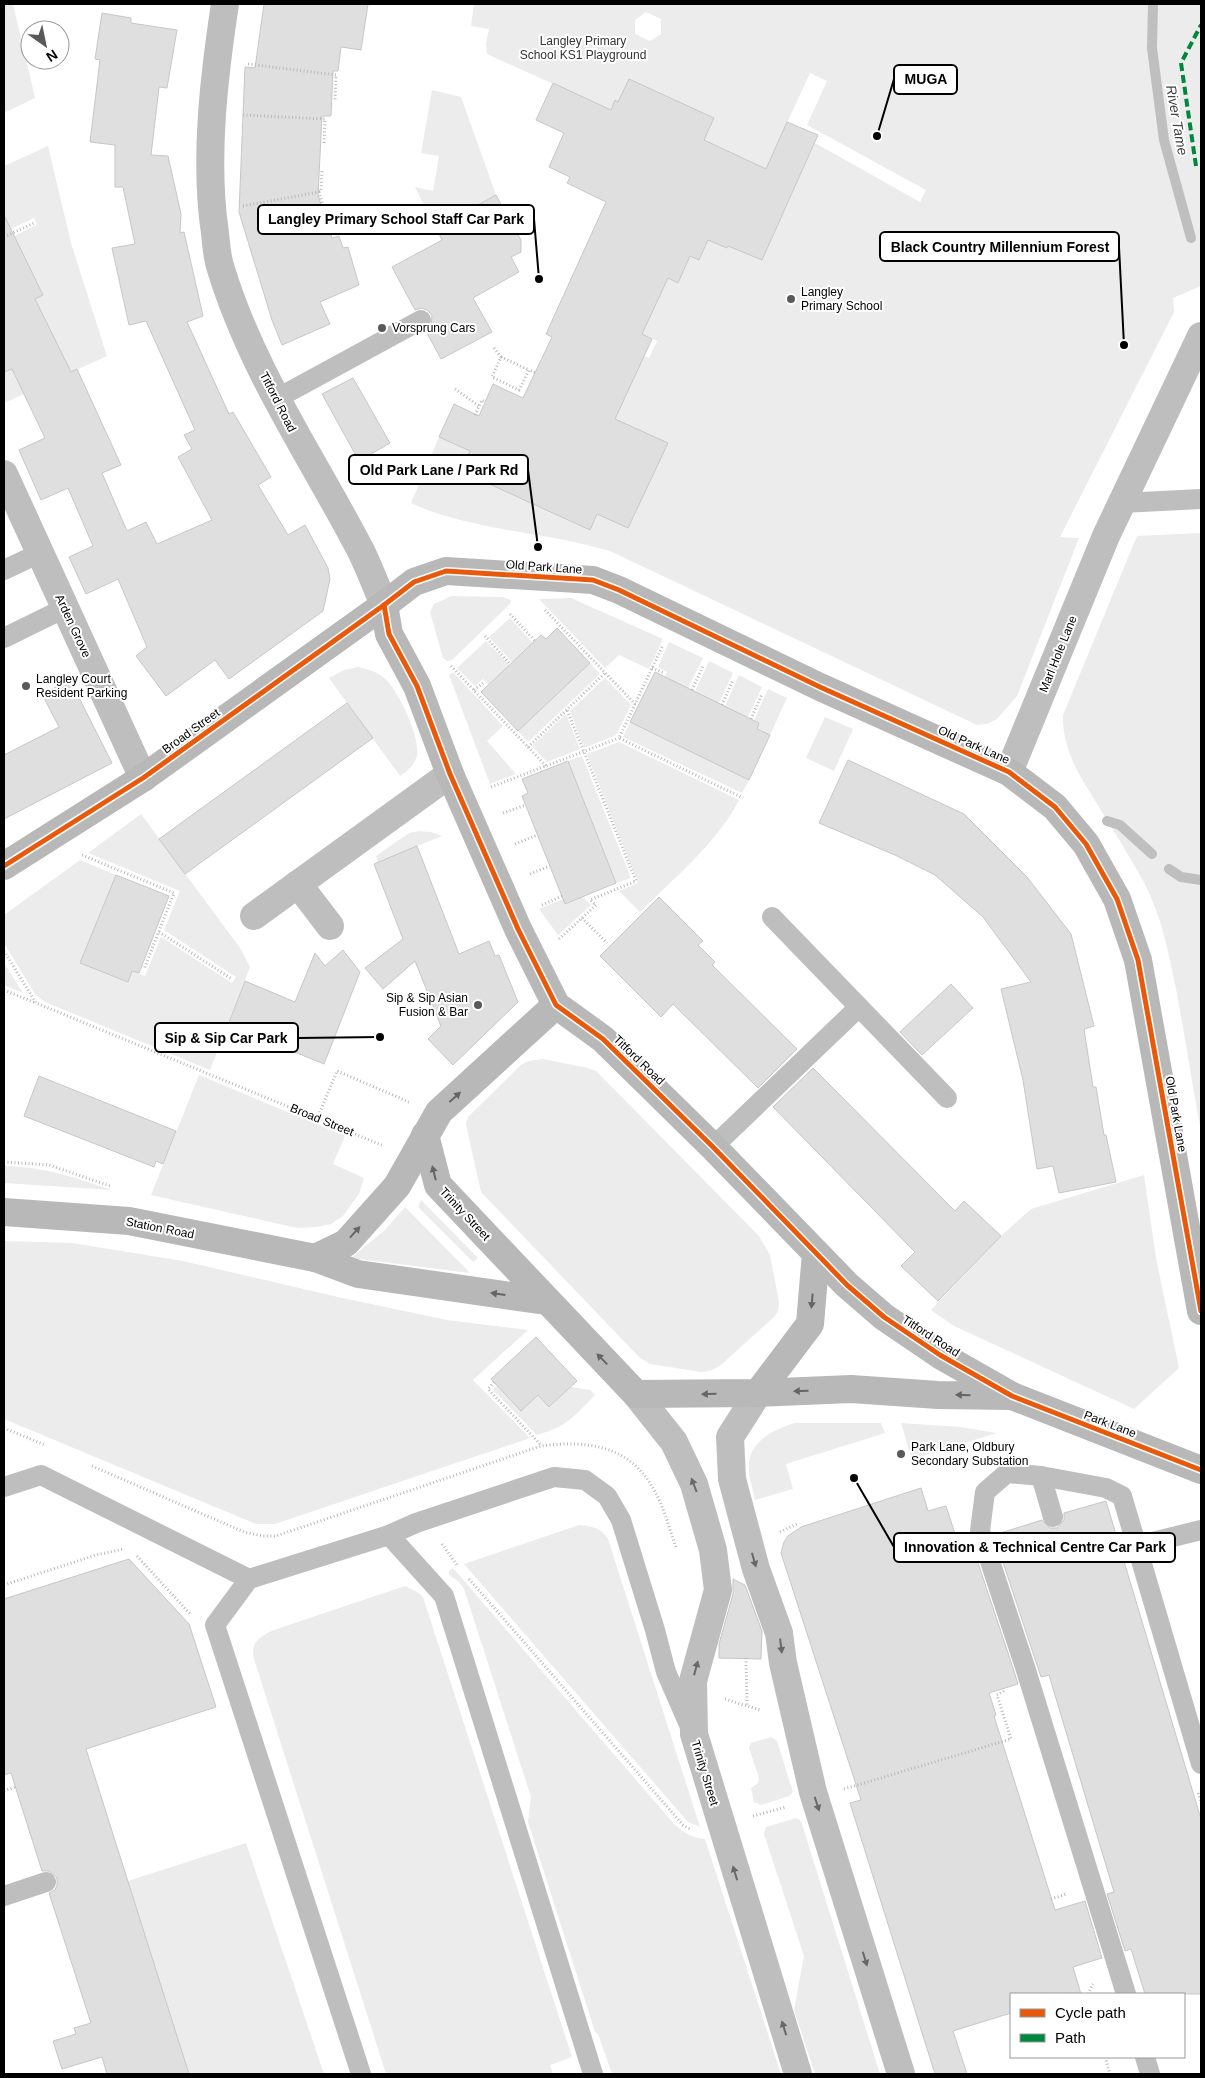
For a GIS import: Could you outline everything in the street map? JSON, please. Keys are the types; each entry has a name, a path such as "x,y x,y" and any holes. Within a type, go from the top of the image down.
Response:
{"main road":[{"name":"Old Park Lane","path":"384,605 414,582 446,571 593,580 619,590 820,686 1009,772 1055,806 1086,844 1117,899 1138,960 1201,1311"},
{"name":"Titford Road","path":"384,605 388,634 417,686 450,774 518,929 556,1005 603,1039 713,1147 847,1285 884,1317 940,1355 1012,1396"},
{"name":"Broad Street","path":"4,866 143,778 384,605"},
{"path":"315,1258 346,1243 397,1186 438,1112 556,1005"},
{"name":"Trinity Street","path":"425,1135 438,1185 636,1394"},
{"name":"Station Road","path":"4,1212 129,1221 315,1258 358,1274 546,1301"},
{"path":"636,1394 758,1393 810,1324 816,1253"},
{"name":"Park Lane","path":"758,1393 851,1389 938,1395 1012,1396 1201,1470"}],"street":[{"name":"Titford Road","path":"225,4 216,73 210,154 211,208 219,265 244,334 276,399 363,555 384,605"},
{"name":"Marl Hole Lane","path":"1009,772 1106,536 1201,336"},
{"name":"Arden Grove","path":"4,474 143,778"},
{"path":"254,916 450,774"},
{"path":"298,884 330,926"},
{"path":"758,1393 730,1437 732,1479 756,1569 779,1633 783,1662 813,1792 901,2074"},
{"name":"Trinity Street","path":"636,1394 674,1442 694,1484 713,1550 718,1590 693,1681 694,1734 798,2074"}],"lane":[{"path":"276,399 421,320"},
{"path":"1122,503 1201,499"},
{"path":"4,570 40,553"},
{"path":"4,638 65,608"},
{"path":"772,917 947,1098"},
{"path":"713,1147 859,1007"},
{"path":"1126,1993 1025,1667 980,1531 984,1492 1007,1473 1041,1476 1106,1488 1122,1496 1201,1761"},
{"path":"4,1487 41,1475 249,1579"},
{"path":"1041,1476 1053,1517"},
{"path":"361,2074 215,1625 249,1579 389,1535 416,1523 554,1477 585,1480 607,1496 621,1520 666,1672 694,1734"},
{"path":"1136,1546 1201,1530"},
{"path":"389,1535 444,1596 593,2074"},
{"path":"4,1896 46,1882"},
{"path":"1145,2058 1150,2074"}],"path":[{"path":"241,64 336,75 334,101"},
{"path":"237,114 325,119 324,144"},
{"path":"240,206 322,191 322,171"},
{"path":"319,192 332,235"},
{"path":"4,237 34,223"},
{"path":"494,348 500,357 536,373"},
{"path":"500,357 492,377 520,390 529,370"},
{"path":"455,389 479,406"},
{"path":"475,415 482,400 485,402"},
{"path":"543,608 635,704"},
{"path":"510,614 535,641"},
{"path":"484,636 510,664"},
{"path":"486,789 619,738 663,644"},
{"path":"692,690 704,664"},
{"path":"451,666 546,766"},
{"path":"652,668 664,673"},
{"path":"528,746 605,673"},
{"path":"722,705 734,678"},
{"path":"474,690 483,683"},
{"path":"751,719 763,692"},
{"path":"557,942 596,905 590,900 636,881 567,710"},
{"path":"619,738 744,798"},
{"path":"496,816 526,805"},
{"path":"508,846 537,835"},
{"path":"79,854 174,893 144,969"},
{"path":"527,874 550,866"},
{"path":"540,905 562,896"},
{"path":"582,918 607,943"},
{"path":"159,932 232,979"},
{"path":"4,951 36,1003"},
{"path":"317,1119 337,1071 417,1105"},
{"path":"4,1162 49,1165 113,1187"},
{"path":"494,1382 488,1389 541,1446"},
{"path":"4,1585 96,1555 130,1548"},
{"path":"133,1552 194,1618"},
{"path":"746,1658 747,1706"},
{"path":"997,1695 1011,1739"},
{"path":"1196,1786 1201,1802"},
{"path":"4,1791 16,1787"},
{"path":"1088,1993 1095,1980"},
{"path":"1105,2058 1110,2074"}],"green space":[{"path":"4,4 13,4 20,34 20,70 28,70 35,98 4,113"},
{"name":"Langley Primary School","path":"474,4 1201,4 1201,286 1173,298 1174,312 1060,537 1079,538 1017,696 997,719 987,724 977,725 610,551 571,541 467,522 411,503 439,437 470,451 461,471 590,530 597,514 628,528 668,443 607,427 625,388 629,389 644,356 649,358 657,341 642,334 668,278 678,283 690,256 699,260 707,243 701,237 727,248 731,241 750,250 748,254 762,260 815,143 920,202 926,190 807,125 827,81 810,73 769,162 771,171 703,141 714,118 629,79 618,102 615,100 611,110 487,54 486,44 489,29 471,26","holes":["646,12 661,19 661,34 650,41 635,34 635,20"]},
{"path":"432,90 461,97 496,195 436,228 434,223 446,217 442,208 429,215 415,187 433,191 439,156 421,153"},
{"path":"48,146 71,243 107,356 4,403 4,369 6,372 13,368 64,358 35,299 14,236 37,225 34,218 5,232 4,230 4,166"},
{"path":"1201,533 1201,1131 1176,989 1159,918 1141,877 1073,761 1065,739 1063,715 1137,536"},
{"path":"451,596 503,597 511,600 510,604 452,660 447,661 443,658 430,612 434,604"},
{"path":"571,598 663,639 649,669 619,655 605,668 539,599"},
{"path":"510,618 533,643 512,662 489,637"},
{"path":"486,641 509,665 504,670 508,674 497,686 492,681 489,685 483,679 475,686 457,668"},
{"path":"669,642 703,658 688,688 665,677 667,672 658,667"},
{"path":"709,661 733,673 719,703 697,700 699,694 695,691"},
{"path":"590,663 600,674 528,742 518,731"},
{"path":"358,667 377,673 389,683 401,702 412,726 417,756 410,768 400,776 329,678 344,670"},
{"path":"453,672 503,726 487,741 516,774 490,784 449,675"},
{"path":"739,675 762,687 748,717 743,715 740,721 727,714 730,708 725,706"},
{"path":"605,678 631,705 616,735 584,748 570,711"},
{"path":"768,689 787,698 770,735 757,729 759,723 754,720"},
{"path":"566,714 580,749 547,762 532,746"},
{"path":"825,717 853,729 834,771 806,758"},
{"path":"630,722 749,780 742,793 623,737"},
{"path":"619,742 739,800 730,816 707,845 640,912 619,891 638,883 587,754"},
{"path":"582,756 631,878 616,883 568,761"},
{"path":"141,814 240,948 250,967 210,1070 45,1002 35,994 4,943 4,915 80,860 116,875 80,963 128,982 132,971 145,976 161,937 232,983 236,977 164,930 180,891 88,853"},
{"path":"419,831 431,832 442,836 378,862 376,856 409,833"},
{"path":"583,897 591,905 558,935 539,909 563,899 565,904"},
{"path":"4,963 23,993 4,985"},
{"path":"543,1059 596,1071 759,1236 770,1255 779,1302 778,1311 774,1317 717,1367 701,1372 650,1364 640,1358 481,1192 466,1123 468,1117 521,1065 528,1061"},
{"path":"199,1075 345,1136 333,1164 364,1178 359,1194 343,1216 331,1224 297,1228 151,1195"},
{"path":"4,1166 33,1168 72,1177 112,1190 4,1183"},
{"path":"1144,1175 1156,1258 1179,1368 1134,1409 954,1326 931,1310 1001,1236 1031,1209"},
{"path":"421,1200 478,1258 473,1262 418,1207"},
{"path":"405,1207 470,1273 351,1258 385,1230"},
{"path":"4,1241 72,1243 183,1261 447,1320 528,1330 473,1380 530,1438 275,1524 256,1524 4,1419"},
{"path":"497,1385 521,1411 538,1395 550,1407 571,1387 590,1390 595,1395 563,1424 537,1435 493,1390"},
{"path":"795,1423 881,1423 885,1433 786,1464 793,1489 755,1500 749,1469 753,1449 764,1437"},
{"path":"901,1423 960,1427 997,1433 912,1459"},
{"path":"579,1525 596,1528 608,1539 700,1827 688,1822 464,1564"},
{"path":"453,1568 675,1825 689,1835 705,1839 781,2074 612,2074 598,2034 595,2032 528,1822 531,1797 464,1589 459,1582 449,1575 449,1571"},
{"path":"405,1586 423,1597 572,2057 550,2065 553,2074 386,2074 254,1659 254,1645 271,1631"},
{"path":"771,1737 777,1741 793,1792 789,1796 761,1805 754,1802 751,1788 758,1783 759,1778 749,1748 751,1743"},
{"path":"796,1818 801,1821 880,2074 815,2074 794,2010 804,1956 764,1834 766,1827"},
{"path":"246,1843 324,2074 189,2074 128,1881"}],"building":[{"path":"264,4 368,4 361,50 341,47 338,71 333,71 331,116 322,116 318,195 332,238 339,236 343,248 348,247 359,285 320,302 330,324 282,345 272,320 239,212 245,67 255,68"},
{"path":"102,13 131,18 131,23 177,30 167,88 159,87 151,155 168,156 181,214 180,233 184,232 203,316 187,322 229,414 233,412 271,477 258,485 288,535 305,525 328,568 330,579 323,611 229,679 215,660 166,696 136,656 147,647 118,579 86,594 69,557 93,546 68,488 41,500 19,450 45,438 12,369 4,372 4,215 43,295 35,299 71,372 77,369 121,465 102,473 127,531 146,522 157,544 212,520 178,457 192,449 184,435 195,430 146,321 129,325 112,248 135,244 123,187 115,187 115,145 90,142 100,60 95,59"},
{"path":"629,79 714,118 704,140 766,169 787,122 818,135 762,260 708,240 699,260 690,256 678,283 668,278 642,334 652,339 615,419 668,443 628,528 597,514 590,530 461,471 470,451 439,437 454,404 479,416 493,384 523,398 552,337 546,334 606,202 567,183 570,177 549,167 564,133 536,120 553,83 611,110 615,100 618,102"},
{"path":"496,195 521,240 521,252 511,257 519,272 473,298 492,332 441,359 426,331 431,326 432,315 427,310 421,308 415,310 392,267 442,240 436,228"},
{"path":"353,378 390,443 359,461 322,394"},
{"path":"557,628 590,663 518,731 481,692 541,635 546,639"},
{"path":"655,672 759,723 757,729 770,735 749,780 630,722"},
{"path":"70,680 112,763 4,819 4,755 59,727 42,694"},
{"path":"347,703 373,738 185,874 159,839"},
{"path":"848,760 964,814 1027,877 1071,934 1094,1026 1084,1029 1093,1087 1096,1087 1104,1135 1106,1135 1116,1182 1059,1193 1053,1166 1037,1169 1023,1080 1001,989 1031,982 983,917 935,875 895,855 819,823"},
{"path":"568,761 616,883 565,904 522,796 528,793 522,779"},
{"path":"417,846 459,954 489,941 495,956 499,955 518,1002 453,1065 428,1039 441,1026 415,961 383,989 365,968 403,939 374,864"},
{"path":"116,875 169,896 139,973 132,971 128,982 80,963"},
{"path":"659,897 703,941 698,945 715,962 712,965 797,1049 758,1088 673,1004 661,1017 600,956"},
{"path":"343,950 360,972 324,1064 228,1025 245,981 295,1002 315,953 325,966"},
{"path":"951,984 973,1008 922,1055 900,1032"},
{"path":"813,1068 955,1211 964,1201 1001,1236 938,1301 901,1266 915,1252 773,1107"},
{"path":"39,1076 176,1131 163,1164 156,1161 154,1167 24,1116"},
{"path":"536,1337 577,1381 549,1407 538,1395 521,1411 491,1379"},
{"path":"921,1488 928,1511 946,1506 959,1546 971,1542 1018,1684 989,1693 996,1715 994,1716 1055,1910 1085,1901 1102,1958 1073,1967 1081,1993 1010,1993 1010,2013 953,2031 967,2074 935,2074 850,1803 861,1800 781,1553 788,1536 801,1527"},
{"path":"1106,1501 1201,1819 1201,1994 1145,1993 1131,1949 1125,1951 1107,1894 1114,1892 1049,1675 1041,1677 994,1535 1042,1520 1050,1528 1057,1528 1064,1520 1064,1513"},
{"path":"129,1559 189,1624 216,1707 86,1749 189,2074 107,2074 102,2057 62,2069 53,2041 76,2034 74,2028 91,2023 49,1893 55,1890 57,1878 49,1871 42,1871 11,1773 4,1775 4,1599"},
{"path":"733,1579 745,1585 762,1631 761,1659 719,1658 719,1644 733,1594"}],"waterway":[{"name":"River Tame","path":"1153,4 1152,48 1164,140 1191,238"},
{"path":"1107,821 1120,825 1152,854"},
{"path":"1169,869 1181,877 1201,880"}],"marked path":[{"path":"1196,166 1181,63 1201,25"}],"cycle path":[{"path":"4,866 143,778 414,582 446,571 593,580 619,590 820,687 1009,772 1055,807 1086,844 1117,899 1138,960 1201,1311"},
{"path":"384,605 389,634 417,686 450,774 518,929 556,1005 603,1039 713,1147 847,1285 884,1317 940,1355 1012,1396 1201,1470"}],"place":[{"name":"MUGA","path":"877,136"},
{"name":"Langley Primary School Staff Car Park","path":"539,279"},
{"name":"Langley Primary School","path":"791,299"},
{"name":"Vorsprung Cars","path":"382,328"},
{"name":"Black Country Millennium Forest","path":"1124,345"},
{"name":"Old Park Lane / Park Rd","path":"538,547"},
{"name":"Langley Court Resident Parking","path":"26,686"},
{"name":"Sip & Sip Asian Fusion & Bar","path":"478,1005"},
{"name":"Sip & Sip Car Park","path":"380,1037"},
{"name":"Park Lane, Oldbury Secondary Substation","path":"901,1454"},
{"name":"Innovation & Technical Centre Car Park","path":"854,1478"}],"park label":[{"name":"Langley Primary School KS1 Playground","path":"583,48"}]}
